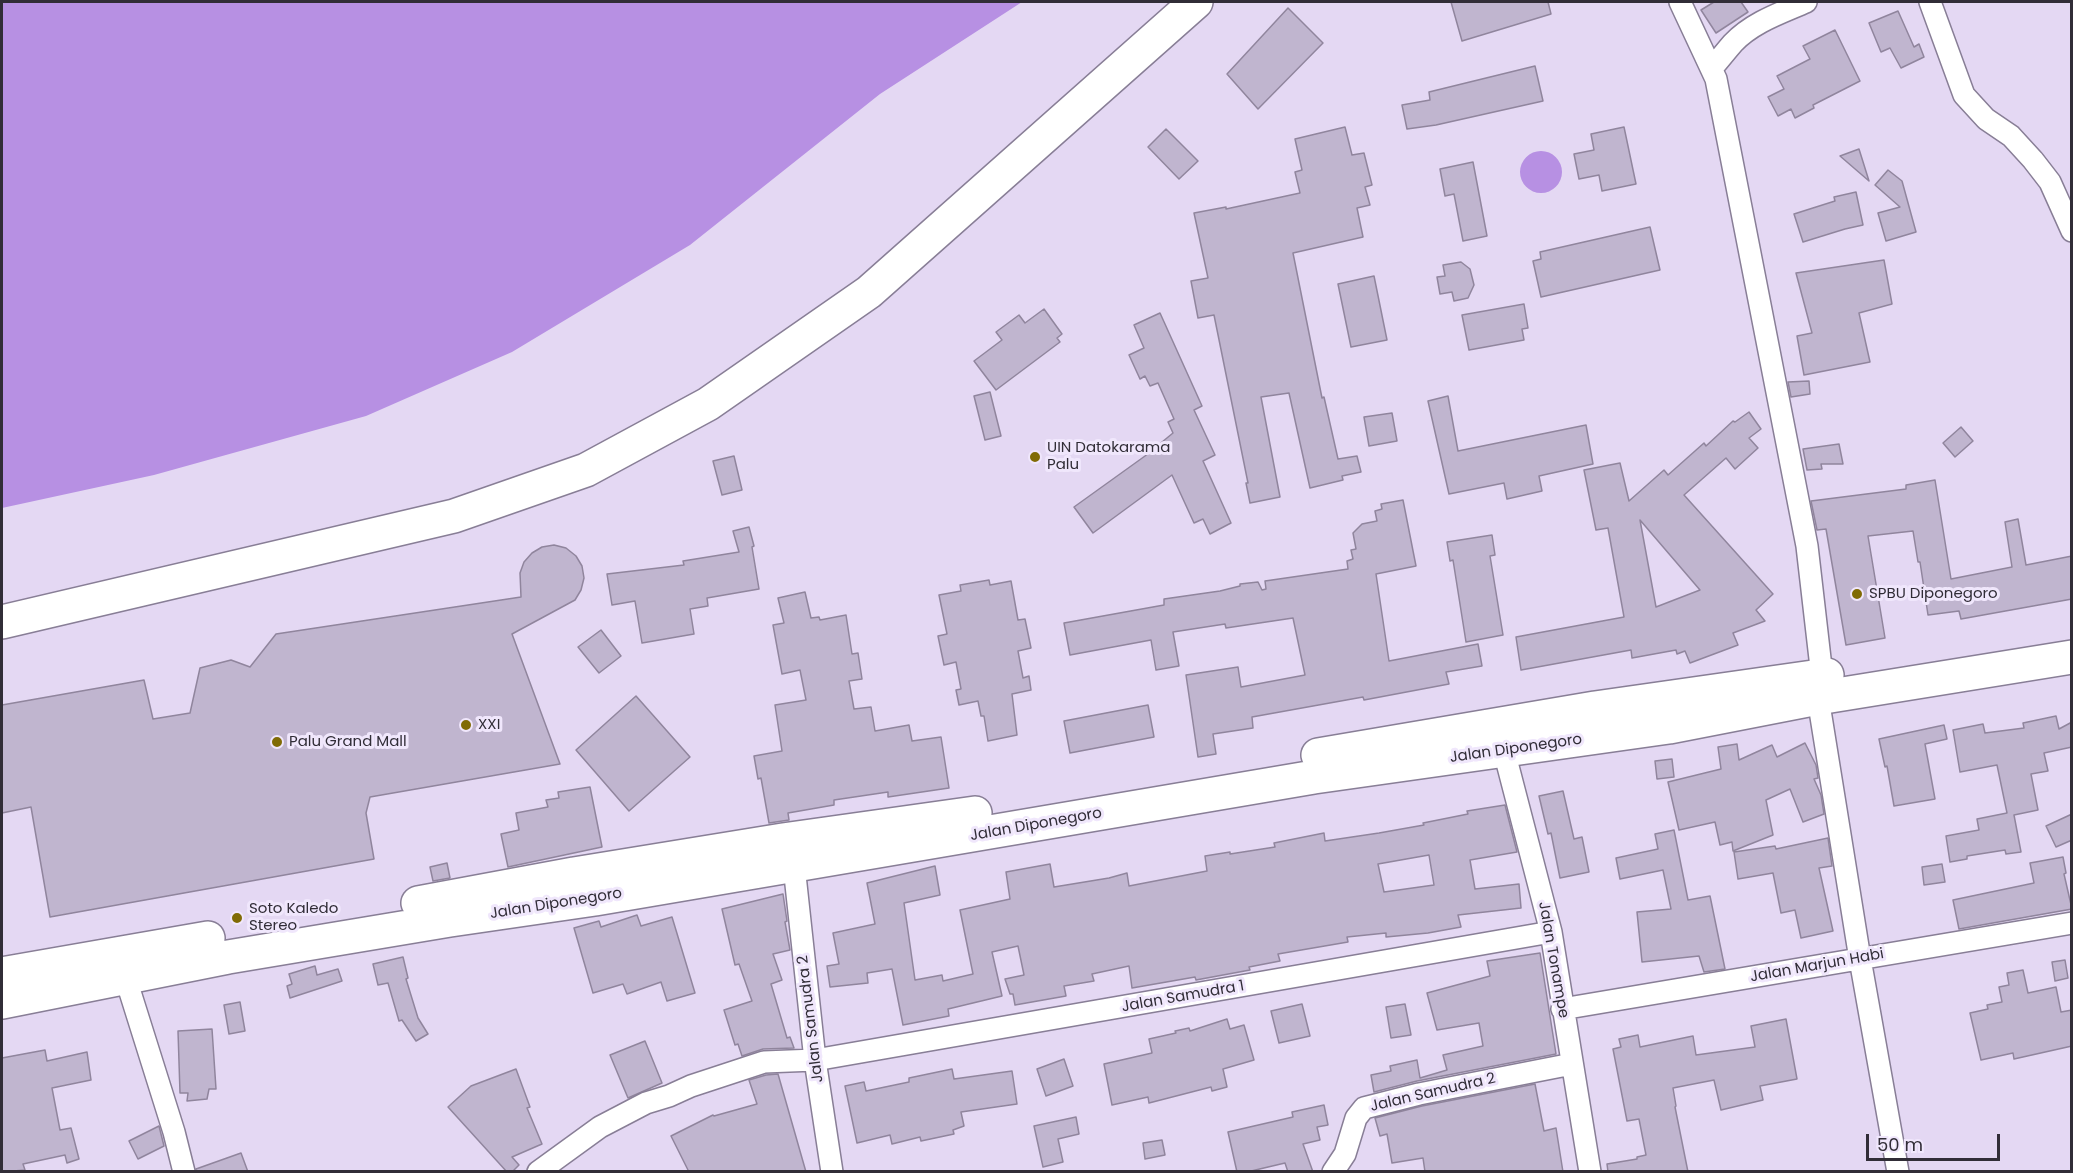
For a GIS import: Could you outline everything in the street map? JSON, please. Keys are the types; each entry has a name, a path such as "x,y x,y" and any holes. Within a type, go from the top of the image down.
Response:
{"main road":[{"path":"2,622 454,516 586,470 708,404 869,292 1196,2"},
{"name":"Jalan Diponegoro","path":"2,975 574,874 783,840 1028,806 1266,764 1599,722 1669,727 1912,661 2072,635"},
{"name":"Jalan Diponegoro","path":"1820,687 2072,657"},
{"name":"Jalan Diponegoro","path":"2,1002 125,976 298,945 794,866 1314,777 1571,742 1599,722"}],"street":[{"path":"1680,2 1716,79 1807,546 1820,687 1860,959 1898,1172"},
{"path":"1712,68 1734,42 1747,31 1766,19 1806,2"},
{"path":"1930,2 1964,94 1986,119 2011,136 2033,160 2067,207 2072,231"},
{"name":"Jalan Tonampe","path":"1504,751 1551,932 1590,1172"},
{"name":"Jalan Samudra 2","path":"794,866 815,1060 832,1172"},
{"name":"Jalan Marjun Habi","path":"1562,1009 2072,923"},
{"name":"Jalan Samudra 1","path":"538,1172 600,1128 646,1103 764,1062 815,1060 1551,932"},
{"path":"125,976 174,1132 184,1172"},
{"name":"Jalan Samudra 2","path":"1333,1172 1345,1154 1356,1118 1364,1108 1419,1094 1572,1064"}],"shaded area":[{"path":"2,2 1022,2 880,94 690,245 512,352 366,416 154,475 2,508"},
{"path":"1541,151 1556,157 1562,172 1556,187 1541,193 1526,187 1520,172 1526,157"}],"building":[{"path":"1451,2 1548,2 1551,14 1462,41"},
{"path":"1714,2 1741,2 1748,12 1716,33 1701,10"},
{"path":"1288,8 1323,43 1258,109 1227,74"},
{"path":"1898,11 1914,47 1919,44 1924,57 1901,68 1890,48 1881,52 1869,23"},
{"path":"1835,30 1860,81 1813,105 1814,108 1795,118 1791,109 1778,116 1768,97 1784,89 1777,76 1810,59 1803,46"},
{"path":"1535,66 1543,101 1436,125 1407,129 1402,105 1430,100 1429,92"},
{"path":"1345,127 1352,155 1364,153 1372,185 1365,187 1370,205 1357,208 1363,237 1293,253 1322,398 1324,397 1338,459 1357,456 1361,472 1342,476 1343,480 1310,488 1289,393 1261,397 1280,497 1250,503 1214,315 1198,318 1191,281 1208,278 1194,213 1226,207 1226,209 1300,193 1295,172 1302,170 1295,139"},
{"path":"1624,127 1636,184 1602,191 1599,175 1579,179 1574,154 1594,150 1591,134"},
{"path":"1166,129 1198,161 1179,179 1148,147"},
{"path":"1859,149 1869,181 1840,156"},
{"path":"1473,162 1487,236 1463,241 1454,194 1445,196 1440,169"},
{"path":"1888,170 1902,181 1916,232 1886,241 1878,213 1900,207 1875,185"},
{"path":"1856,192 1863,225 1803,242 1794,214 1835,201 1834,197"},
{"path":"1650,227 1660,270 1541,297 1533,261 1541,259 1540,252"},
{"path":"1884,260 1892,304 1859,313 1870,362 1804,375 1797,336 1812,333 1796,273"},
{"path":"1461,262 1470,269 1474,285 1468,298 1454,301 1452,292 1440,294 1437,277 1445,276 1443,265"},
{"path":"1374,276 1387,340 1351,347 1338,284"},
{"path":"1524,304 1528,328 1522,329 1524,340 1469,350 1462,315"},
{"path":"1044,309 1062,334 1057,338 1060,342 996,390 974,361 1002,340 996,332 1019,315 1025,323"},
{"path":"1160,313 1202,406 1194,410 1215,455 1203,461 1231,523 1210,534 1203,519 1194,523 1172,475 1093,533 1074,507 1173,433 1168,422 1174,419 1158,383 1150,386 1145,376 1140,379 1129,355 1144,348 1134,325"},
{"path":"1809,381 1810,394 1791,397 1788,382"},
{"path":"990,392 1001,436 985,440 974,396"},
{"path":"1448,396 1458,451 1586,425 1593,464 1539,476 1542,491 1507,499 1504,483 1449,494 1428,401"},
{"path":"1749,412 1761,429 1749,438 1758,448 1735,469 1726,458 1684,495 1773,594 1756,610 1765,621 1733,633 1738,645 1690,663 1685,651 1677,654 1676,650 1632,658 1631,650 1521,670 1516,637 1624,617 1608,528 1596,530 1584,470 1620,463 1629,501 1664,470 1668,475 1704,443 1706,446 1733,421 1735,422","holes":["1640,520 1700,590 1656,607"]},
{"path":"1392,413 1397,441 1369,446 1364,417"},
{"path":"1961,427 1973,441 1955,457 1943,443"},
{"path":"1839,444 1843,464 1821,464 1822,469 1807,470 1803,449"},
{"path":"734,456 742,490 722,495 713,461"},
{"path":"1935,480 1951,579 2012,567 2005,522 2018,519 2026,565 2072,556 2072,599 1961,619 1959,611 1928,615 1913,531 1868,536 1885,638 1846,645 1826,529 1817,530 1811,501 1906,489 1906,485"},
{"path":"1403,500 1416,566 1376,574 1389,661 1478,644 1482,666 1446,672 1449,684 1252,717 1253,728 1213,734 1216,754 1198,757 1186,675 1238,667 1241,687 1305,675 1293,618 1226,628 1225,624 1173,632 1179,666 1156,670 1151,640 1070,655 1064,623 1164,605 1164,599 1220,591 1240,586 1240,584 1258,582 1262,590 1266,589 1265,581 1348,569 1347,561 1353,559 1351,550 1356,549 1353,533 1362,524 1377,521 1375,511 1382,509 1381,504"},
{"path":"749,527 754,546 752,547 759,589 707,598 708,606 690,609 694,634 642,643 635,601 612,605 607,574 684,565 683,561 739,552 733,531"},
{"path":"1492,535 1495,555 1490,556 1503,635 1466,642 1453,560 1450,561 1447,542"},
{"name":"Palu Grand Mall","path":"554,545 566,548 576,556 582,566 584,578 581,590 575,600 512,634 560,764 370,797 366,813 374,859 50,917 31,807 2,813 2,705 144,680 153,719 190,713 200,668 231,660 250,667 276,634 521,597 520,573 524,562 542,547"},
{"path":"989,580 990,585 1011,581 1018,620 1025,619 1031,648 1018,651 1023,678 1029,676 1031,690 1012,694 1017,735 988,741 984,716 981,716 978,701 959,705 956,690 961,689 956,662 944,665 938,636 947,634 939,595 961,591 960,585"},
{"path":"805,592 811,618 819,617 820,620 846,615 852,654 858,653 862,679 849,681 854,709 871,707 875,731 909,725 912,741 941,737 949,788 888,797 888,792 834,800 834,805 788,813 789,820 769,823 761,778 758,779 754,756 782,751 775,705 806,700 800,670 782,674 773,625 784,623 778,598"},
{"path":"601,630 621,656 599,673 578,647"},
{"path":"636,696 690,757 629,811 576,750"},
{"path":"1148,705 1154,737 1070,753 1064,721"},
{"path":"2056,716 2059,729 2072,722 2072,747 2044,753 2048,771 2031,774 2038,810 2014,815 2021,852 2006,854 2005,850 1967,856 1967,859 1950,862 1946,836 1979,830 1977,819 2007,813 1997,765 1960,772 1953,730 1983,724 1985,733 2024,728 2023,723"},
{"path":"1944,725 1947,739 1925,744 1935,799 1894,806 1887,766 1885,767 1879,739"},
{"path":"1805,743 1816,765 1818,778 1814,779 1821,795 1824,814 1803,822 1790,789 1766,800 1773,835 1733,851 1732,842 1720,845 1715,822 1679,830 1668,782 1721,769 1718,747 1737,744 1739,760 1772,745 1777,757"},
{"path":"1672,759 1674,777 1657,779 1655,761"},
{"path":"590,787 602,847 508,867 501,834 519,830 516,813 548,807 546,800 559,798 558,792"},
{"path":"1563,791 1574,839 1582,837 1589,872 1560,878 1551,833 1548,834 1539,796"},
{"path":"1505,805 1517,852 1470,860 1475,889 1519,884 1521,908 1458,915 1461,927 1428,933 1386,937 1386,933 1347,937 1348,942 1278,954 1280,961 1249,967 1250,970 1196,980 1195,977 1132,988 1129,966 1092,974 1094,981 1064,986 1066,996 1015,1005 1013,994 1010,994 1005,979 1024,975 1018,946 992,952 1002,996 948,1009 949,1016 903,1025 892,969 867,973 868,983 830,987 827,966 839,964 833,933 875,924 867,883 935,866 940,895 904,903 915,980 942,975 943,981 973,974 960,910 1010,899 1006,872 1050,864 1054,887 1127,873 1129,886 1207,871 1205,856 1275,847 1274,843 1324,833 1325,841 1379,833 1468,814 1467,811","holes":["1429,855 1434,885 1384,892 1378,864"]},
{"path":"2072,814 2072,840 2056,847 2046,826"},
{"path":"1674,830 1688,900 1710,896 1725,969 1704,972 1699,956 1642,962 1637,912 1671,909 1663,870 1620,879 1616,858 1658,849 1655,834"},
{"path":"1828,838 1832,866 1819,868 1833,931 1801,938 1795,910 1781,913 1773,873 1738,879 1734,852 1775,846 1776,849"},
{"path":"2063,857 2066,873 2064,874 2072,909 1959,929 1953,900 2034,883 2030,863"},
{"path":"447,863 450,878 433,881 430,867"},
{"path":"1942,864 1945,882 1924,885 1922,867"},
{"path":"783,894 790,950 773,954 782,980 771,984 787,1038 790,1037 794,1048 763,1049 742,1056 738,1044 735,1045 724,1010 752,1001 739,964 735,965 722,909"},
{"path":"637,915 641,926 672,917 695,993 667,1001 661,982 627,994 623,984 593,993 574,928 599,921 601,927"},
{"path":"1540,953 1556,1054 1417,1081 1374,1092 1371,1075 1391,1071 1390,1066 1417,1060 1420,1078 1447,1070 1443,1055 1483,1046 1479,1023 1437,1030 1427,993 1490,976 1487,961"},
{"path":"403,957 408,978 406,979 418,1018 428,1034 416,1041 402,1020 399,1021 388,983 378,985 373,964"},
{"path":"2065,960 2068,978 2055,981 2052,962"},
{"path":"315,966 317,975 338,969 342,981 290,998 287,986 292,984 289,974"},
{"path":"2023,970 2028,993 2056,987 2061,1012 2072,1010 2072,1046 2014,1059 2013,1053 1981,1060 1970,1013 1988,1009 1987,1005 2002,1002 1999,987 2009,985 2007,973"},
{"path":"240,1002 245,1031 229,1034 224,1005"},
{"path":"1302,1004 1310,1036 1279,1043 1271,1011"},
{"path":"1405,1004 1411,1035 1391,1038 1386,1007"},
{"path":"1227,1019 1230,1029 1244,1025 1254,1060 1223,1069 1227,1087 1212,1091 1211,1087 1149,1103 1148,1097 1112,1105 1104,1064 1152,1053 1149,1039 1189,1028 1190,1031"},
{"path":"1786,1019 1797,1079 1760,1086 1763,1100 1721,1110 1714,1080 1673,1088 1688,1172 1608,1172 1607,1164 1637,1159 1637,1157 1646,1155 1639,1119 1627,1121 1613,1049 1621,1047 1619,1039 1638,1035 1640,1047 1693,1036 1696,1055 1755,1047 1751,1026"},
{"path":"212,1029 216,1089 209,1089 207,1099 187,1101 188,1093 180,1093 178,1031"},
{"path":"645,1041 662,1083 628,1098 610,1055"},
{"path":"45,1050 47,1061 87,1052 91,1080 52,1088 60,1130 71,1128 79,1159 67,1163 65,1155 23,1164 25,1170 2,1172 2,1058"},
{"path":"1064,1059 1073,1086 1046,1096 1037,1069"},
{"path":"516,1069 530,1107 527,1108 542,1144 512,1157 519,1165 512,1172 507,1172 448,1107 471,1086"},
{"path":"952,1069 954,1079 1012,1071 1017,1104 961,1112 964,1126 953,1130 954,1134 921,1141 920,1137 892,1144 890,1135 857,1143 845,1086 864,1082 866,1091 909,1082 909,1078"},
{"path":"778,1074 806,1172 689,1172 671,1136 713,1115 757,1104 749,1080"},
{"path":"1535,1084 1544,1131 1556,1128 1563,1172 1425,1172 1423,1158 1392,1163 1387,1134 1380,1136 1375,1118 1422,1106"},
{"path":"1324,1105 1328,1125 1317,1127 1320,1140 1303,1144 1313,1172 1288,1172 1285,1163 1247,1172 1237,1172 1228,1132 1293,1117 1292,1112"},
{"path":"1076,1117 1079,1134 1058,1139 1063,1162 1043,1167 1034,1126"},
{"path":"159,1126 164,1146 138,1159 129,1141"},
{"path":"1162,1140 1165,1155 1145,1159 1143,1143"},
{"path":"241,1153 248,1172 196,1172 196,1169"}],"place":[{"name":"UIN Datokarama Palu","path":"1035,457"},
{"name":"SPBU Diponegoro","path":"1857,594"},
{"name":"XXI","path":"466,725"},
{"name":"Palu Grand Mall","path":"277,742"},
{"name":"Soto Kaledo Stereo","path":"237,918"}]}
